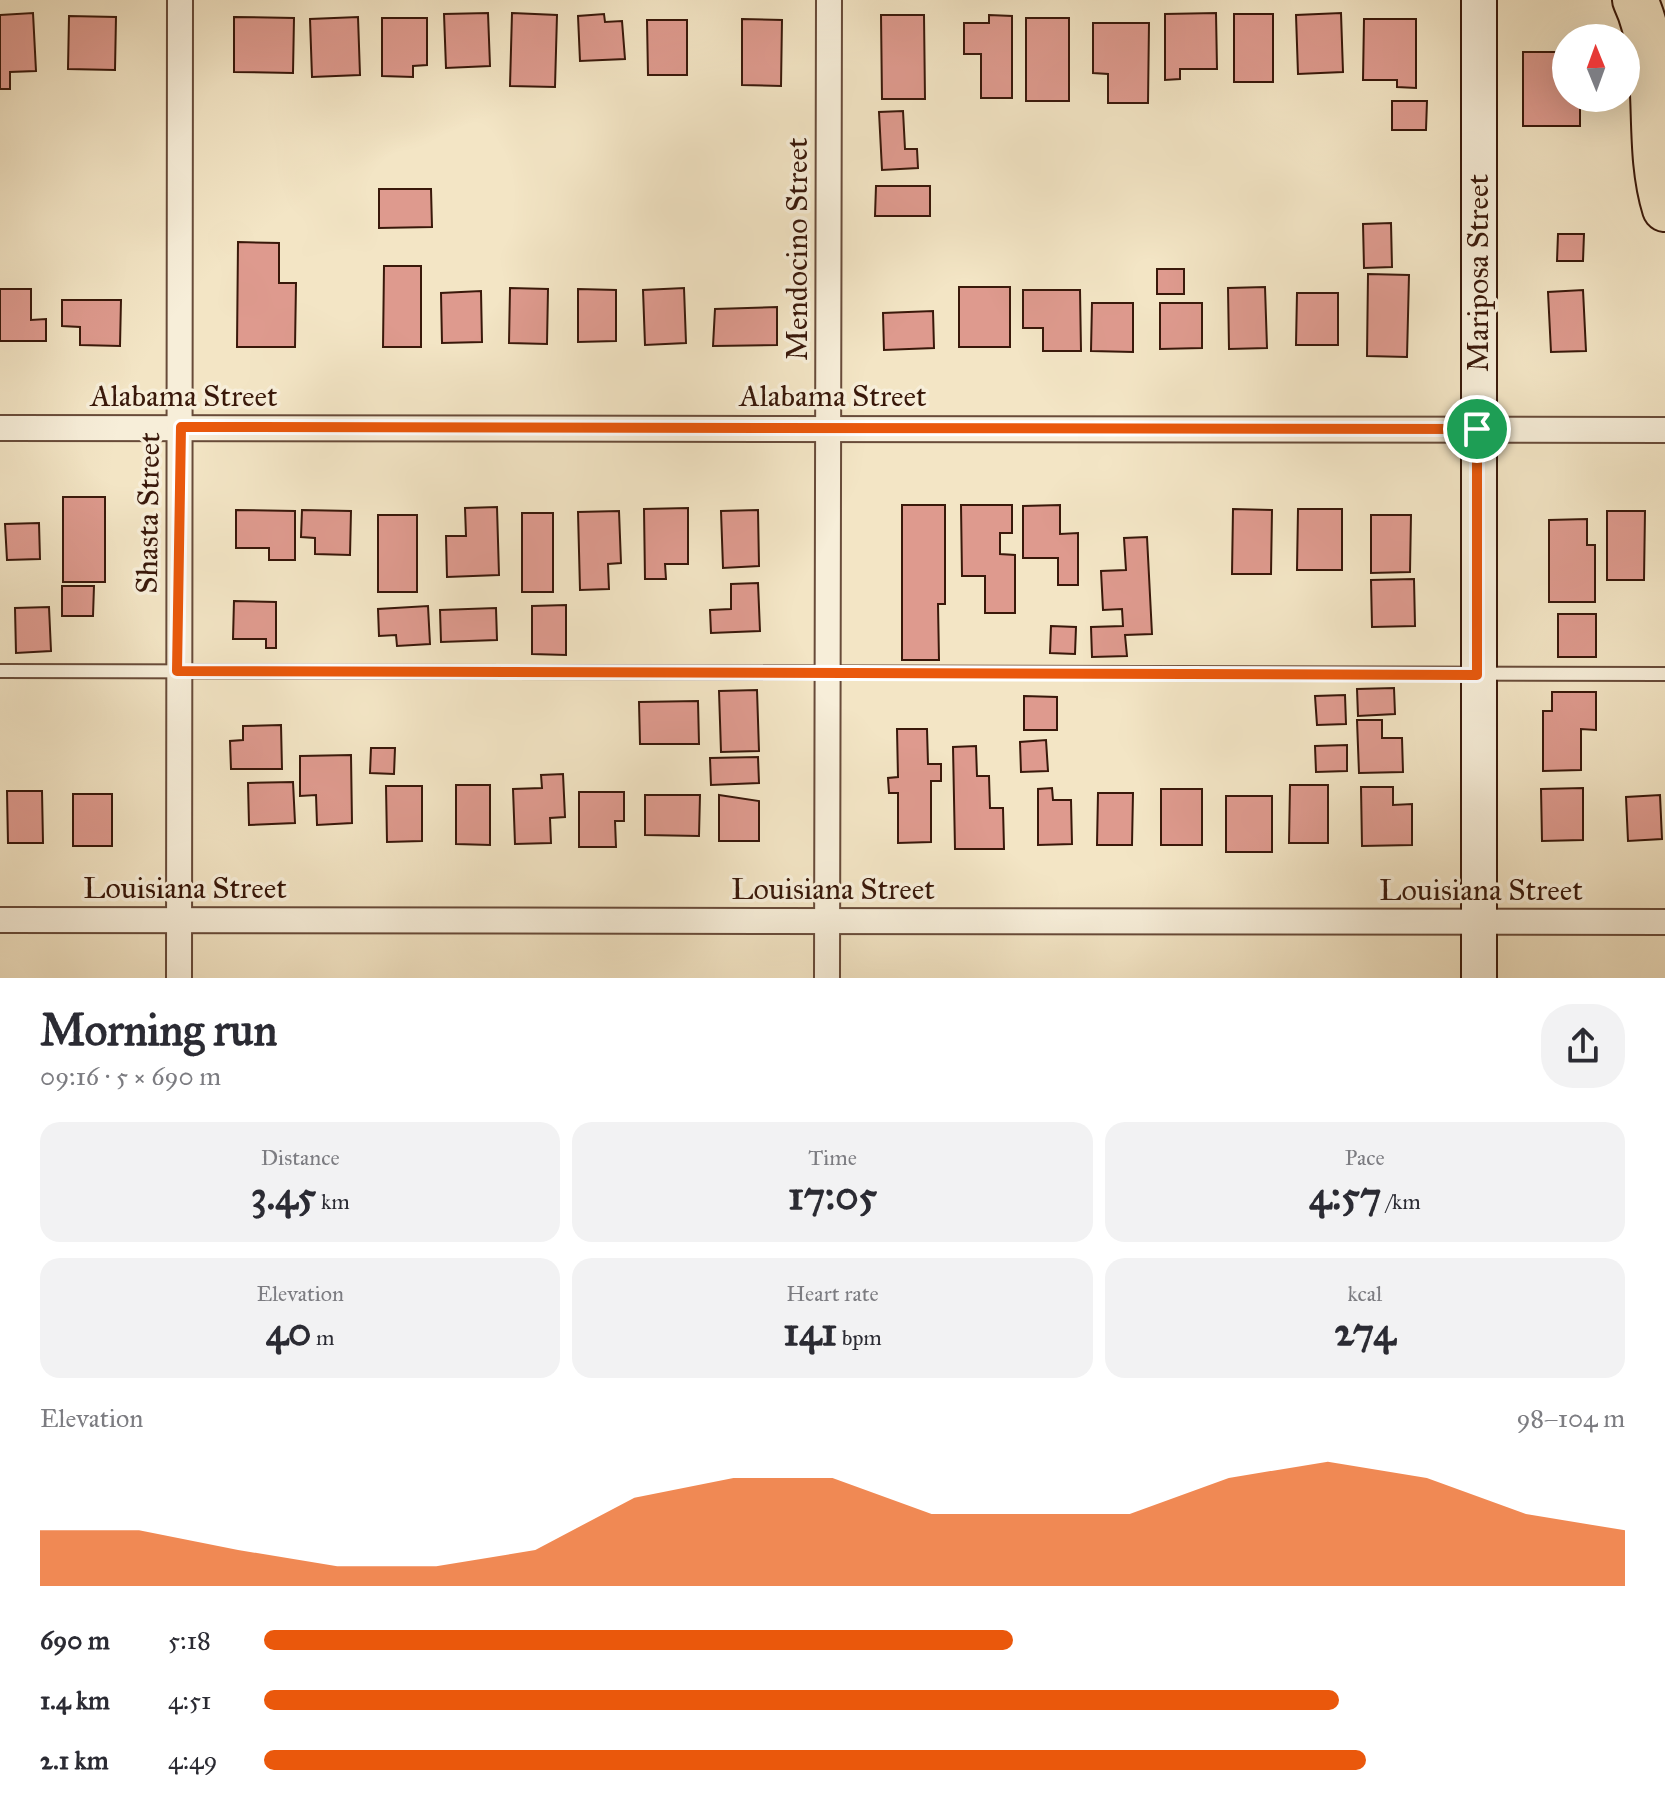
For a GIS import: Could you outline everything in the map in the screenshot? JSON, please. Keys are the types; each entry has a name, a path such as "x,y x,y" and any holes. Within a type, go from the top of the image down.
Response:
{"highway":[{"path":"1635,0 1642,10 1662,69 1660,142 1665,209"}],"street":[{"name":"Shasta Street","path":"179,978 180,0"},
{"name":"Mendocino Street","path":"827,978 829,0"},
{"name":"Mariposa Street","path":"1479,0 1479,978"},
{"name":"Alabama Street","path":"0,428 1665,430"},
{"name":"Louisiana Street","path":"0,920 1665,922"}],"lane":[{"path":"0,671 1665,674"}],"building":[{"path":"33,13 36,71 10,72 10,89 0,89 0,15"},
{"path":"488,13 490,66 446,68 444,14"},
{"path":"512,13 557,15 555,87 510,86"},
{"path":"1216,13 1217,69 1180,69 1180,79 1165,80 1165,14"},
{"path":"1341,13 1343,72 1298,74 1296,15"},
{"path":"604,14 605,22 622,21 625,59 580,61 578,16"},
{"path":"1234,14 1273,14 1273,82 1234,82"},
{"path":"881,15 924,15 925,99 882,99"},
{"path":"989,15 1012,16 1012,98 981,98 981,54 964,54 964,23 989,23"},
{"path":"69,16 116,17 115,70 68,69"},
{"path":"234,17 294,18 293,73 234,72"},
{"path":"358,17 360,75 312,77 310,19"},
{"path":"382,18 427,18 427,65 413,66 413,77 382,76"},
{"path":"1026,18 1069,18 1069,101 1026,101"},
{"path":"742,19 782,20 781,86 742,85"},
{"path":"1364,19 1416,19 1416,88 1397,87 1397,80 1363,80"},
{"path":"647,20 687,20 687,75 648,75"},
{"path":"1093,23 1149,23 1148,103 1108,103 1108,74 1093,73"},
{"path":"1523,52 1552,52 1552,112 1580,112 1580,126 1523,126"},
{"path":"1392,101 1427,101 1426,130 1392,130"},
{"path":"903,111 905,149 917,149 918,168 882,170 879,112"},
{"path":"876,186 930,186 930,216 875,216"},
{"path":"379,189 431,189 432,227 379,228"},
{"path":"1391,223 1392,267 1364,268 1363,224"},
{"path":"1558,234 1584,234 1583,261 1557,261"},
{"path":"238,242 279,243 279,283 296,283 295,347 237,347"},
{"path":"384,266 421,266 421,347 383,347"},
{"path":"1157,269 1184,269 1184,294 1157,294"},
{"path":"1368,274 1409,275 1407,357 1367,356"},
{"path":"959,287 1010,287 1010,347 959,347"},
{"path":"1265,287 1267,348 1229,349 1228,288"},
{"path":"510,288 548,289 547,344 509,343"},
{"path":"684,288 686,343 645,345 643,290"},
{"path":"0,289 31,289 31,320 46,319 46,341 0,341"},
{"path":"578,289 616,290 616,341 578,342"},
{"path":"1023,290 1080,290 1081,351 1043,351 1043,328 1023,328"},
{"path":"1583,290 1586,351 1551,352 1548,292"},
{"path":"481,291 482,342 442,343 441,293"},
{"path":"1297,293 1338,293 1338,345 1296,345"},
{"path":"62,300 121,300 120,346 80,345 80,327 62,326"},
{"path":"1092,303 1133,303 1133,352 1091,351"},
{"path":"1160,303 1202,303 1202,348 1160,349"},
{"path":"777,307 777,345 713,346 715,309"},
{"path":"933,311 934,348 884,350 883,313"},
{"path":"63,497 105,497 105,582 63,582"},
{"path":"902,505 945,505 945,604 938,604 939,660 902,660"},
{"path":"961,505 1012,505 1012,533 1000,533 1000,554 1015,555 1015,613 985,613 985,576 962,576"},
{"path":"1060,505 1060,534 1078,533 1078,585 1058,585 1058,558 1023,558 1023,506"},
{"path":"497,507 499,575 447,577 446,536 466,536 465,508"},
{"path":"688,508 688,564 665,564 666,579 645,579 644,509"},
{"path":"1233,509 1272,510 1271,574 1232,574"},
{"path":"1298,509 1342,509 1342,570 1297,570"},
{"path":"236,510 295,511 295,560 269,560 269,548 236,548"},
{"path":"302,510 351,511 350,555 315,554 315,538 301,537"},
{"path":"758,510 759,566 723,568 721,511"},
{"path":"619,511 621,563 608,564 609,589 580,590 578,512"},
{"path":"1607,511 1645,511 1644,580 1607,580"},
{"path":"522,513 553,513 553,592 522,592"},
{"path":"378,515 417,515 417,592 378,592"},
{"path":"1371,515 1411,515 1410,572 1371,573"},
{"path":"1587,519 1587,545 1595,545 1595,602 1549,602 1549,520"},
{"path":"39,523 40,559 7,560 5,524"},
{"path":"1147,537 1152,634 1125,635 1127,656 1092,657 1091,627 1123,626 1122,609 1103,610 1101,571 1126,570 1124,538"},
{"path":"1414,579 1415,626 1372,627 1371,580"},
{"path":"758,583 760,631 711,633 710,610 731,609 731,584"},
{"path":"62,586 94,586 93,616 62,616"},
{"path":"234,601 276,602 276,648 266,648 266,639 233,639"},
{"path":"566,605 566,655 532,654 532,606"},
{"path":"428,606 430,644 397,646 396,635 379,636 378,609"},
{"path":"49,607 51,651 16,653 15,608"},
{"path":"496,608 497,640 441,642 440,610"},
{"path":"1558,614 1596,614 1596,657 1558,657"},
{"path":"1051,626 1076,627 1075,654 1050,653"},
{"path":"1394,688 1395,714 1358,716 1357,689"},
{"path":"757,690 759,751 721,752 719,691"},
{"path":"1552,692 1596,692 1596,730 1581,729 1581,770 1543,771 1543,711 1552,711"},
{"path":"1345,695 1346,724 1317,725 1315,696"},
{"path":"1024,696 1057,697 1057,730 1024,730"},
{"path":"698,701 699,744 640,744 639,702"},
{"path":"1357,720 1382,720 1382,738 1402,738 1403,772 1359,773"},
{"path":"281,725 282,769 231,769 230,741 243,740 243,726"},
{"path":"897,729 927,729 928,764 941,764 941,781 931,781 931,842 898,843 898,793 889,793 888,778 898,777"},
{"path":"1046,740 1048,771 1021,772 1020,742"},
{"path":"1347,745 1347,771 1316,772 1315,746"},
{"path":"976,746 977,776 989,776 990,808 1003,808 1004,849 955,849 953,747"},
{"path":"371,748 395,748 394,774 370,773"},
{"path":"351,755 352,823 317,825 316,795 300,796 300,756"},
{"path":"758,757 759,783 711,785 710,758"},
{"path":"563,774 565,817 550,818 551,843 515,844 513,789 542,788 541,775"},
{"path":"293,782 295,823 249,825 248,783"},
{"path":"456,785 490,785 490,845 456,844"},
{"path":"1290,785 1328,785 1328,843 1289,843"},
{"path":"386,786 422,786 422,841 387,842"},
{"path":"1361,787 1393,787 1393,805 1412,804 1412,845 1362,846"},
{"path":"1052,788 1053,800 1071,800 1072,844 1038,845 1038,789"},
{"path":"1583,788 1583,840 1542,841 1541,789"},
{"path":"1161,789 1202,789 1202,845 1161,845"},
{"path":"7,791 42,791 43,843 8,843"},
{"path":"579,792 624,792 624,821 615,821 616,847 579,847"},
{"path":"1098,793 1133,793 1132,845 1097,845"},
{"path":"73,794 112,794 112,846 73,846"},
{"path":"645,795 700,795 699,836 645,835"},
{"path":"719,795 759,801 759,841 719,841"},
{"path":"1660,795 1662,839 1628,841 1626,797"},
{"path":"1226,796 1272,796 1272,852 1226,852"}],"route":[{"path":"181,427 1477,429 1477,675 177,671 181,427"}]}
